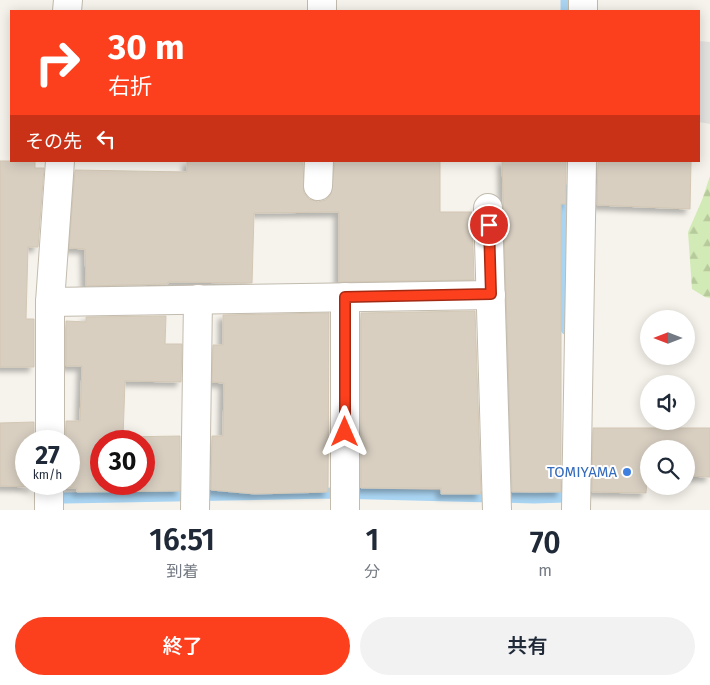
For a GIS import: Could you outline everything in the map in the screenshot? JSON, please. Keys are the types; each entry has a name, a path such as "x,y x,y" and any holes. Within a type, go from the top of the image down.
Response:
{"street":[{"path":"50,430 50,302 60,162"},
{"path":"576,510 582,162"},
{"path":"488,208 497,510"},
{"path":"50,302 491,294"},
{"path":"345,297 345,510"},
{"path":"195,510 198,300"},
{"path":"49,495 49,510"}],"green space":[{"path":"710,176 710,298 692,289 688,232"}],"shaded area":[{"path":"700,41 710,42 710,124 700,122"}],"building":[{"path":"0,161 35,162 35,168 44,168 38,247 28,247 26,319 34,319 34,367 0,367"},
{"path":"187,162 303,162 304,193 309,199 318,202 326,200 331,194 335,162 440,162 440,212 472,212 474,280 339,282 339,212 254,213 252,283 168,282 168,284 86,286 85,249 69,248 75,170 187,172"},
{"path":"502,162 566,162 566,204 561,204 561,492 512,492"},
{"path":"598,162 691,162 690,209 597,205"},
{"path":"475,311 481,494 441,494 441,488 361,488 361,313"},
{"path":"329,313 328,492 255,494 211,490 212,436 223,436 224,383 212,382 213,345 223,345 223,315"},
{"path":"166,316 165,344 182,344 181,382 125,381 123,430 90,430 90,492 80,492 80,430 66,430 66,421 80,421 82,366 66,366 66,321 86,322 86,317"},
{"path":"34,422 34,430 15,430 15,486 0,486 0,423"},
{"path":"593,428 695,430 695,428 710,428 710,477 695,476 695,440 640,440 640,493 592,492"},
{"path":"155,436 180,436 180,491 155,491"}],"waterway":[{"path":"566,0 566,10"},
{"path":"566,190 566,329"},
{"path":"65,498 334,493 534,498 565,497 565,485"}],"place":[{"name":"TOMIYAMA","path":"627,472"}],"route":[{"path":"345,432 345,297 491,294 489,225"}]}
